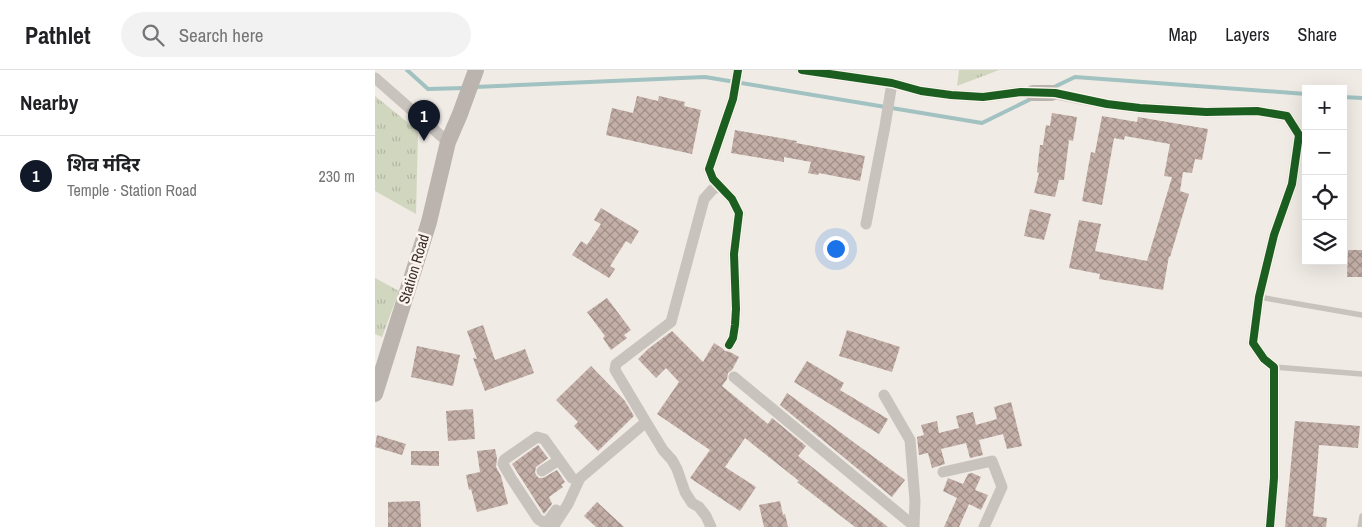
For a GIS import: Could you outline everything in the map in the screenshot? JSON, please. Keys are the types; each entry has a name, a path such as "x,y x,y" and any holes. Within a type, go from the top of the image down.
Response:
{"main road":[{"name":"Station Road","path":"375,394 429,222 448,142 475,71"},
{"path":"1033,93 1051,93"}],"street":[{"path":"729,344 733,338 736,309 734,254 739,213 732,199 713,179 709,169 733,99 738,70"},
{"path":"802,70 892,82 921,91 951,95 983,97 1021,92 1033,93"},
{"path":"375,78 448,142"},
{"path":"866,224 892,82"},
{"path":"1051,93 1139,108 1206,112 1257,111 1287,116 1299,135 1291,184 1274,235 1259,297 1253,343 1263,360 1273,367 1274,478 1270,527"},
{"path":"711,527 699,507 691,503 672,460 663,450 645,422 615,370 616,364 671,322 704,199 712,190 719,186"},
{"path":"735,377 914,527"},
{"path":"884,395 910,440 915,501 914,527"},
{"path":"576,478 559,460 544,439 537,437 504,460 503,464 538,519 543,522 548,521 576,478 645,422"},
{"path":"541,471 559,460"},
{"path":"943,472 993,461 1002,486 984,527"},
{"path":"553,527 568,504 576,478"}],"lane":[{"path":"1259,297 1362,314"},
{"path":"1273,367 1362,374"},
{"path":"1360,527 1362,516"}],"green space":[{"path":"959,70 999,70 957,86"},
{"path":"375,96 418,131 416,214 375,191"},
{"path":"375,278 399,291 382,337 375,334"}],"building":[{"path":"637,96 658,101 659,96 685,102 684,106 701,110 692,154 606,135 612,108 633,113"},
{"path":"1052,113 1077,117 1073,141 1069,140 1064,180 1059,180 1055,197 1034,193 1039,173 1037,172 1040,145 1043,145 1046,125 1050,126"},
{"path":"1102,116 1137,122 1138,117 1208,129 1202,160 1195,159 1192,173 1183,172 1180,191 1189,194 1169,256 1163,290 1099,279 1100,274 1069,268 1079,220 1101,224 1095,251 1147,261 1172,177 1164,176 1170,144 1125,136 1124,140 1114,138 1102,205 1082,201 1091,152 1095,153"},
{"path":"735,130 865,156 860,181 819,173 818,175 808,173 811,162 784,157 784,162 731,153"},
{"path":"601,208 639,231 631,244 626,241 610,266 615,269 609,278 572,255 581,241 587,245 601,224 594,220"},
{"path":"1030,209 1051,214 1044,240 1024,236"},
{"path":"1348,250 1362,250 1362,277 1347,277"},
{"path":"607,298 631,330 624,335 627,338 611,350 603,338 605,336 587,312"},
{"path":"483,325 495,360 525,349 534,373 485,391 473,358 477,359 467,331"},
{"path":"847,330 900,347 892,372 839,356"},
{"path":"672,331 703,362 714,343 725,351 739,357 722,386 768,424 772,418 806,446 798,456 888,527 855,527 745,438 725,467 756,487 740,511 690,478 710,450 657,414 679,382 666,368 656,378 638,359"},
{"path":"417,346 460,355 453,386 411,377"},
{"path":"807,361 844,383 840,390 888,419 879,434 794,382"},
{"path":"591,366 625,401 634,416 598,451 574,426 578,422 556,400"},
{"path":"787,393 905,480 892,497 780,405"},
{"path":"1011,402 1022,446 1007,449 1003,434 979,440 983,455 970,458 966,443 941,449 945,464 932,468 928,453 919,455 917,437 924,435 921,425 937,421 939,433 959,428 956,416 973,412 976,425 997,419 994,407"},
{"path":"473,409 475,439 448,441 446,411"},
{"path":"1295,421 1360,426 1358,448 1319,445 1313,516 1327,518 1326,527 1285,527"},
{"path":"377,435 406,444 402,455 375,447"},
{"path":"538,445 548,458 536,467 536,475 539,478 543,478 557,470 565,482 561,485 563,487 549,497 552,504 544,514 512,464"},
{"path":"495,449 496,467 501,476 508,504 477,512 466,475 480,472 477,451"},
{"path":"411,451 439,451 439,466 411,465"},
{"path":"972,473 981,477 975,490 988,495 981,510 969,504 959,527 944,527 957,498 943,491 948,478 963,484 968,474"},
{"path":"420,501 421,527 388,527 388,502"},
{"path":"780,501 788,527 764,527 759,505"},
{"path":"597,502 624,527 596,527 584,516"}],"waterway":[{"path":"407,70 428,89 465,88"},
{"path":"475,87 705,77 982,123 1033,98"},
{"path":"1052,88 1075,77 1302,94"},
{"path":"1347,97 1362,98"}],"cycle path":[{"path":"729,345 733,338 735,325 734,254 739,213 732,199 713,179 709,169 733,99 738,70"},
{"path":"802,70 892,83 921,91 951,95 983,97 1021,92 1055,93 1107,104 1140,108 1206,112 1257,111 1287,116 1299,135 1292,184 1274,235 1259,297 1253,343 1264,359 1274,367 1274,478 1270,527"}],"place":[{"name":"शिव मंदिर","path":"424,141"}]}
